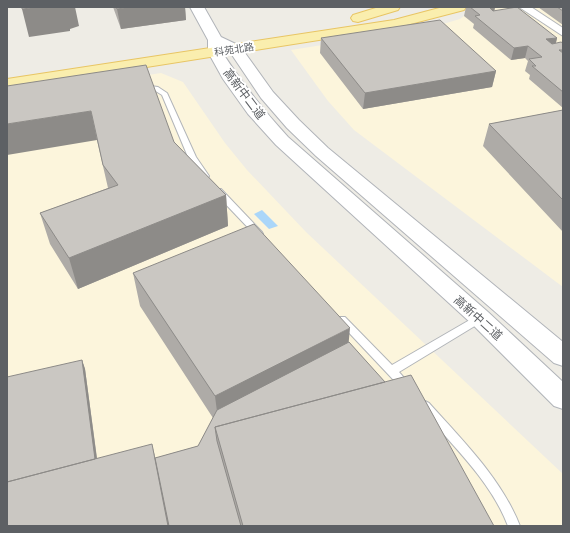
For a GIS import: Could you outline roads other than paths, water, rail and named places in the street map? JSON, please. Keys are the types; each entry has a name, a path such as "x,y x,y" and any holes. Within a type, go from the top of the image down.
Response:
{"main road":[{"path":"197,7 215,46"},
{"name":"科苑北路","path":"7,84 364,17 393,7"},
{"name":"科苑北路","path":"235,49 401,23 459,7"},
{"name":"科苑北路","path":"7,70 215,46"},
{"name":"高新中二道","path":"215,46 235,49 267,95 293,124 322,152 563,356"},
{"name":"高新中二道","path":"215,46 231,79 245,98 282,141 323,180 480,318 563,398"}],"street":[{"path":"524,7 563,33"}],"lane":[{"path":"136,88 150,87 163,92 199,168 216,189 264,239"},
{"path":"337,315 417,397 482,474 502,500 514,526"},
{"path":"391,370 480,318"}],"water":[{"path":"262,210 278,226 269,229 254,214"}]}
